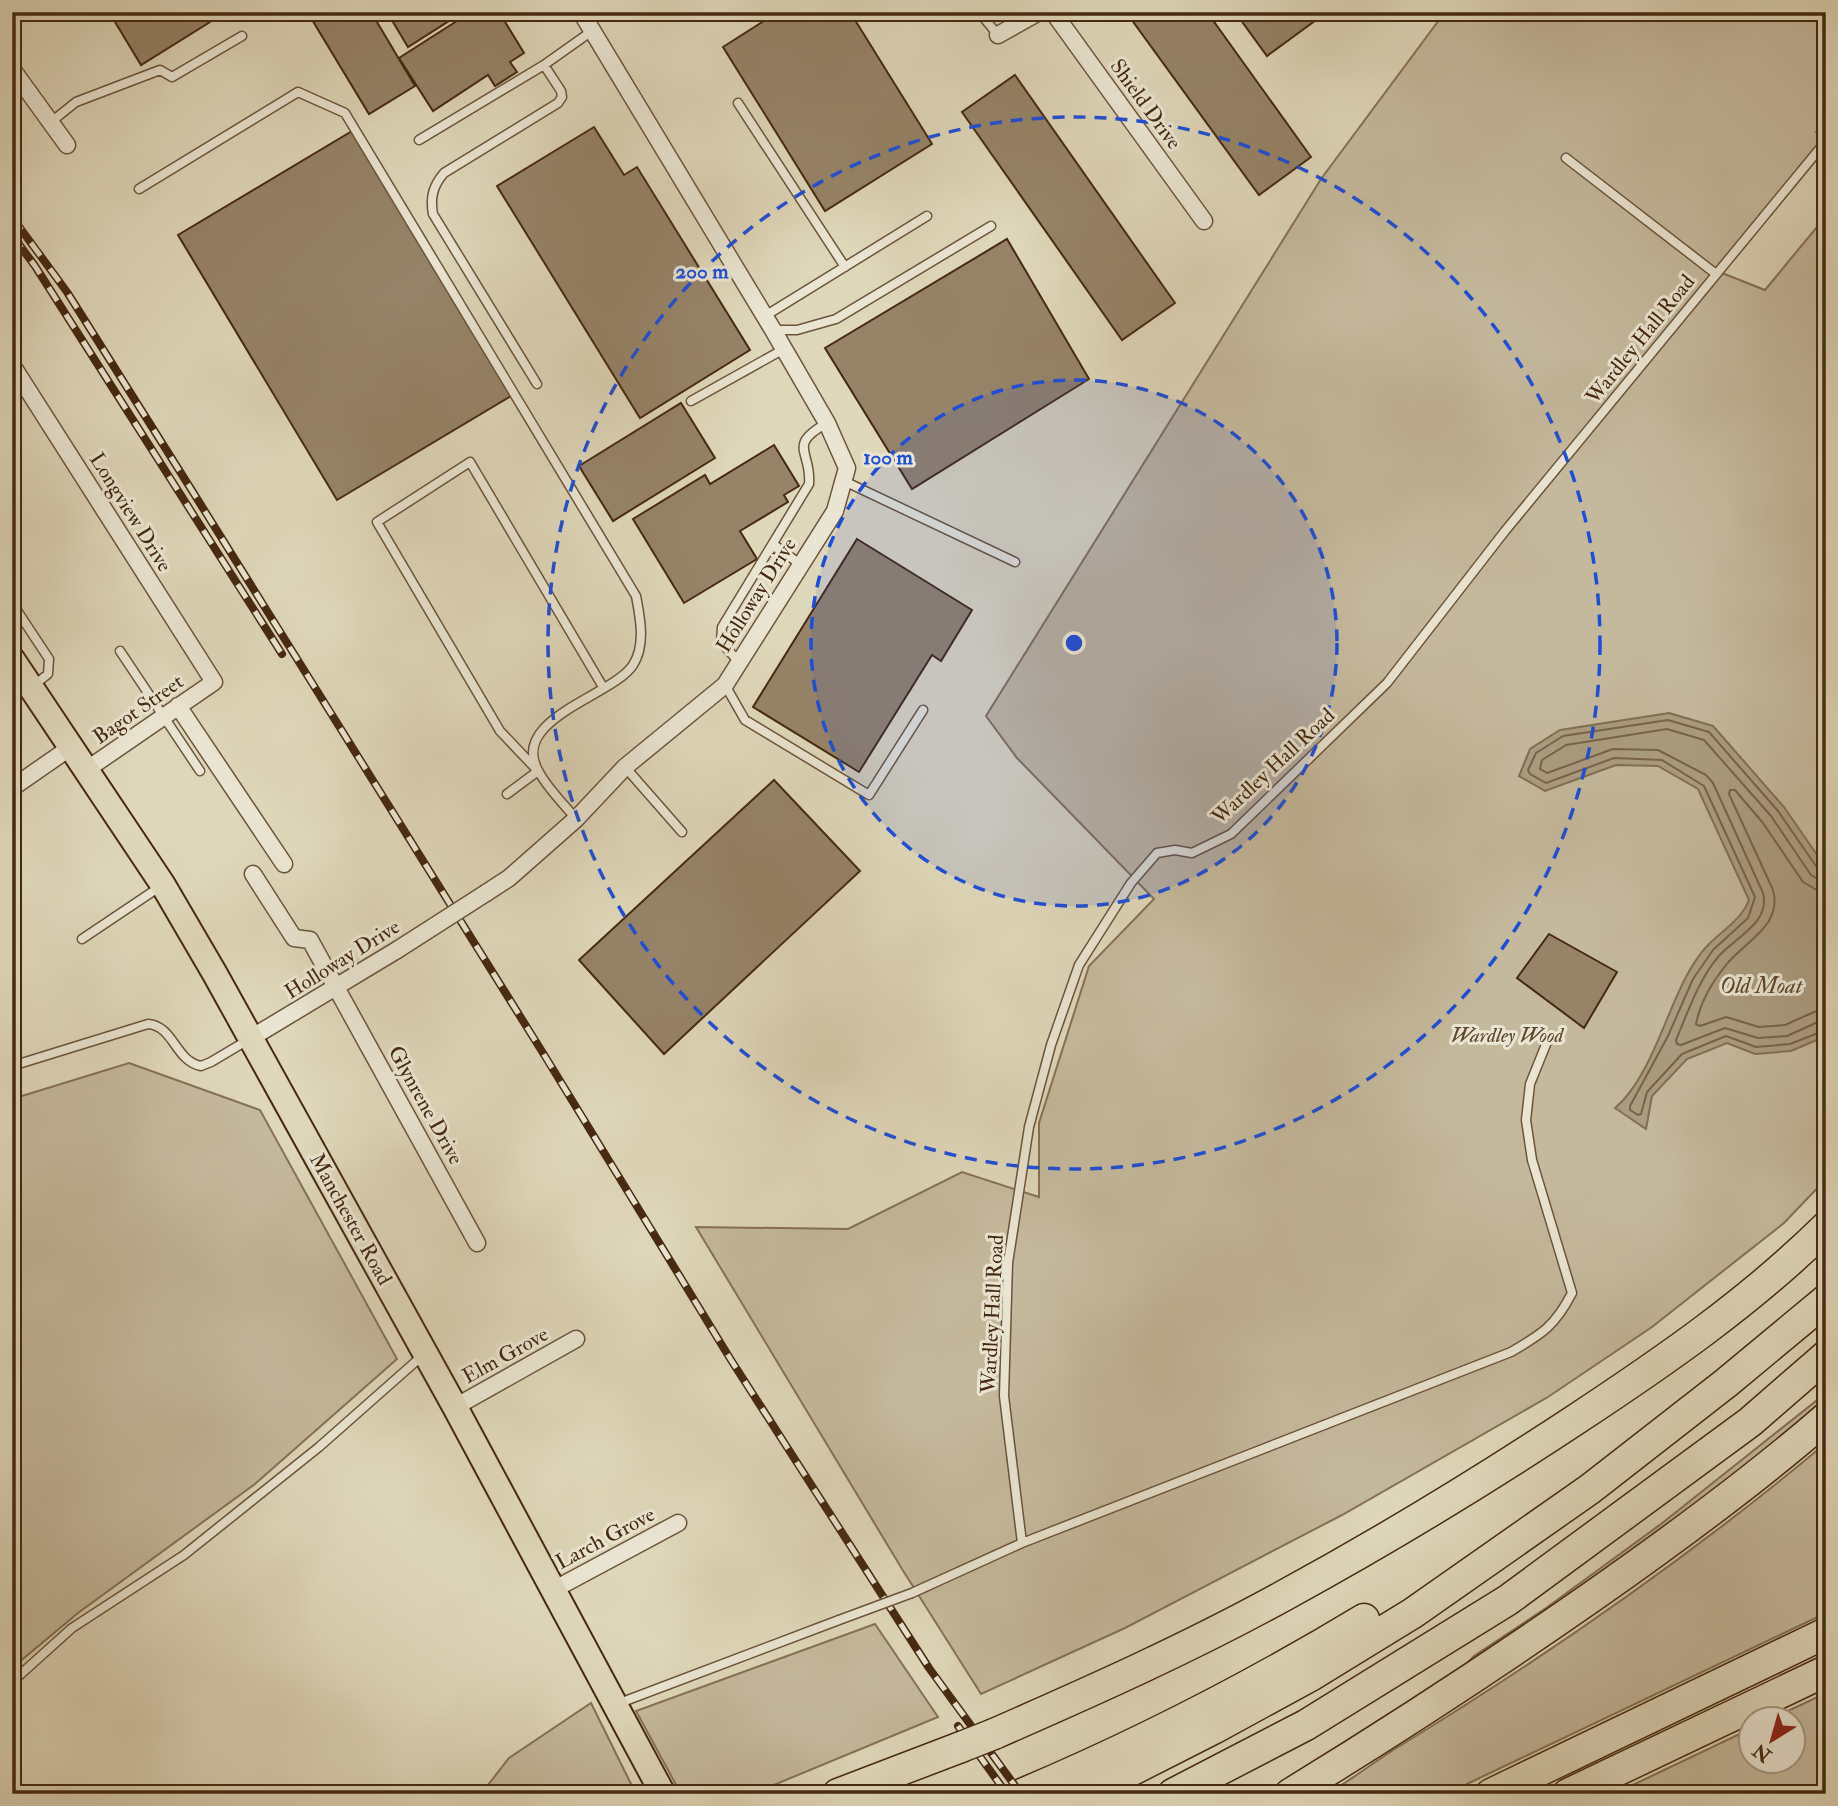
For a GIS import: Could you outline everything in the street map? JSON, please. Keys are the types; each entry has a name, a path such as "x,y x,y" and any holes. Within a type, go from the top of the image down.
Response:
{"highway":[{"path":"838,1794 994,1734 1081,1696 1274,1601 1405,1526 1535,1447 1646,1373 1770,1279 1826,1227"},
{"path":"1085,1794 1213,1730 1312,1675 1413,1613 1590,1489 1726,1383 1826,1300"},
{"path":"1173,1794 1306,1725 1508,1600 1750,1422 1826,1356"},
{"path":"1290,1794 1510,1654 1651,1556 1783,1455 1826,1418"},
{"path":"1028,1792 1141,1739 1238,1689 1335,1637 1422,1584 1510,1543"},
{"path":"1491,1794 1826,1633"},
{"path":"1568,1794 1826,1671"}],"main road":[{"name":"Manchester Road","path":"12,659 163,885 251,1038 663,1794"}],"street":[{"name":"Holloway Drive","path":"251,1038 338,987 509,878 576,819 625,767 725,685 835,510 847,468 827,423 581,12"},
{"path":"998,35 1039,12"},
{"name":"Shield Drive","path":"1054,12 1204,221"},
{"path":"12,69 67,145"},
{"name":"Longview Drive","path":"12,365 214,682"},
{"name":"Bagot Street","path":"86,770 214,682"},
{"path":"178,706 284,864"},
{"path":"12,788 71,747"},
{"name":"Glynrene Drive","path":"253,874 294,938 310,940 477,1243"},
{"name":"Elm Grove","path":"454,1407 576,1339"},
{"name":"Larch Grove","path":"553,1590 678,1523"}],"lane":[{"path":"979,12 998,35"},
{"path":"419,140 544,65 592,31"},
{"path":"51,122 76,102 160,70 172,77 243,36"},
{"path":"537,384 433,214 431,201 444,173 558,103 562,97 561,91 544,65"},
{"path":"139,189 298,92 345,113 636,596 641,621 640,645 634,664 624,675 549,723 539,736 533,752 538,771"},
{"path":"738,103 845,267"},
{"name":"Wardley Hall Road","path":"1022,1543 1004,1396 1008,1263 1029,1127 1051,1045 1079,965 1131,883 1157,853 1175,850 1192,853 1231,834 1387,683 1505,531 1826,141"},
{"path":"1566,158 1716,274"},
{"path":"769,323 845,267 927,216"},
{"path":"769,323 797,330 836,319 991,226"},
{"path":"691,401 785,349"},
{"path":"739,662 721,642 722,627 809,484 810,470 803,455 803,447 811,432 827,423"},
{"path":"576,819 538,771 500,732 377,522 470,462 603,687"},
{"path":"844,481 1016,562"},
{"path":"773,544 801,565"},
{"path":"12,603 50,659 48,674 31,687"},
{"path":"120,651 200,771"},
{"path":"725,685 745,720 869,795 923,710"},
{"path":"625,767 682,832"},
{"path":"507,794 538,771"},
{"path":"82,939 163,885"},
{"path":"12,1066 148,1024 163,1028 185,1059 201,1066 251,1038"},
{"path":"614,1705 912,1593 1022,1543 1511,1352 1544,1333 1563,1311 1572,1293 1532,1160 1526,1120 1530,1084 1549,1037"},
{"path":"12,1682 72,1628 184,1555 319,1447 425,1354"}],"green space":[{"name":"Wardley Wood","path":"1445,12 1826,12 1826,121 1816,132 1826,143 1826,148 1722,273 1765,290 1826,216 1826,1179 1784,1223 1652,1327 1548,1397 1342,1515 1125,1628 981,1694 902,1569 696,1227 848,1229 962,1172 1039,1197 1039,1123 1089,966 1154,899 1017,758 986,716 1321,179"},
{"path":"129,1063 260,1110 397,1359 255,1484 78,1613 12,1668 12,1099"},
{"path":"1826,1393 1826,1403 1735,1478 1447,1684 1474,1656 1546,1608 1661,1524"},
{"path":"1826,1443 1826,1613 1446,1794 1327,1794 1563,1641 1671,1565"},
{"path":"875,1624 938,1717 752,1794 681,1794 636,1711"},
{"path":"1826,1693 1826,1794 1614,1794 1736,1736 1736,1774 1806,1774 1806,1704 1803,1704"},
{"path":"591,1703 636,1794 481,1794 509,1758"}],"water":[{"name":"Old Moat","path":"1669,713 1713,726 1784,807 1826,868 1826,1036 1791,1051 1755,1054 1727,1043 1687,1059 1652,1096 1646,1129 1615,1108 1638,1081 1694,962 1709,944 1737,919 1749,900 1698,789 1658,766 1616,765 1545,791 1519,776 1530,749 1560,730"}],"building":[{"path":"109,12 226,12 141,65"},
{"path":"321,12 371,12 415,86 369,114 311,18"},
{"path":"387,12 463,12 408,47"},
{"path":"471,12 499,12 524,53 510,62 517,72 495,86 488,75 433,111 399,58"},
{"path":"778,12 850,12 932,144 825,211 723,47"},
{"path":"1126,12 1207,12 1311,157 1259,195"},
{"path":"1235,12 1327,12 1267,56"},
{"path":"1015,75 1175,303 1122,340 962,112"},
{"path":"594,127 624,175 637,167 750,350 640,418 497,186"},
{"path":"352,131 511,396 337,500 178,235"},
{"path":"1007,239 1089,379 912,489 825,348"},
{"path":"681,403 715,458 613,521 579,466"},
{"path":"774,445 799,486 784,495 788,502 740,531 757,559 684,603 633,519 705,475 710,484"},
{"path":"857,539 972,610 941,661 932,655 859,772 753,707"},
{"path":"774,780 860,871 664,1054 579,960"},
{"path":"1549,934 1617,972 1584,1028 1517,978"}],"railway":[{"path":"12,217 67,292 191,489 731,1360 929,1668 1021,1794"},
{"path":"12,235 35,266 282,654"},
{"path":"958,1726 1007,1794"}]}
